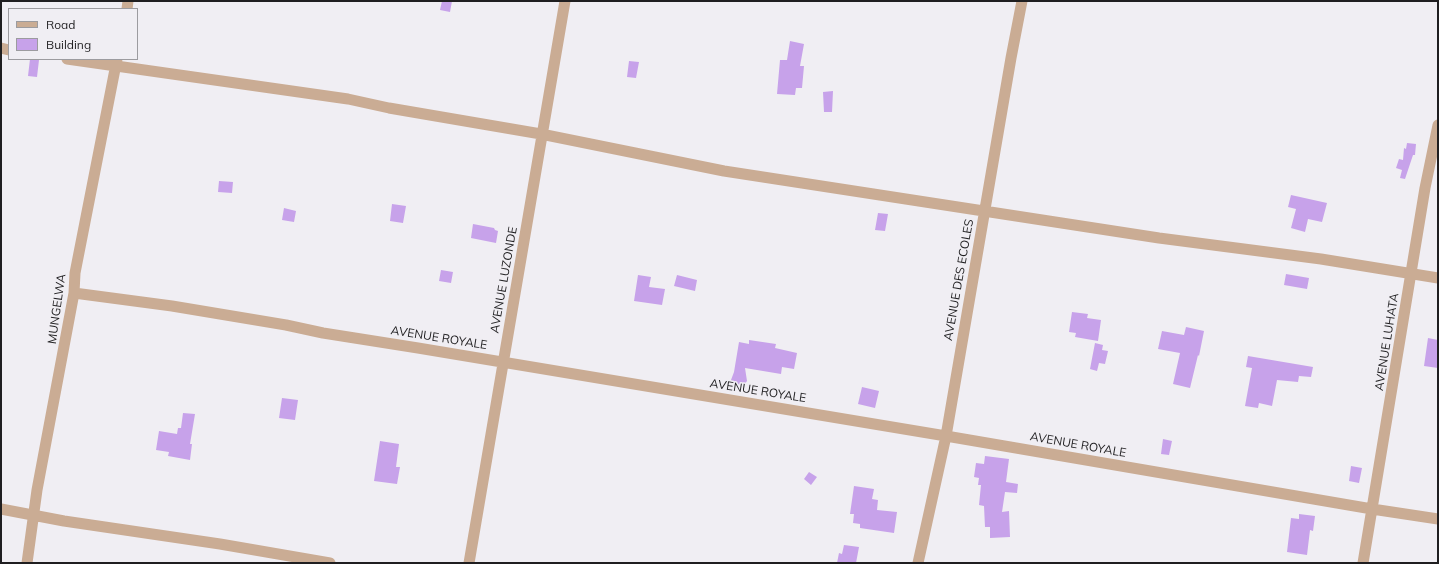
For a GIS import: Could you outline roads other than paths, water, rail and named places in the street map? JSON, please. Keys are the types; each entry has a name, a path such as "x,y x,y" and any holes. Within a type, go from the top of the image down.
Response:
{"street":[{"name":"AVENUE LUZONDE","path":"469,563 565,1"},
{"name":"AVENUE DES ECOLES","path":"918,563 946,436 1022,1"},
{"path":"79,60 117,63 348,99 409,112 542,134 724,171 985,210 1158,238 1321,259 1438,278"},
{"name":"MUNGELWA","path":"27,563 43,460 74,293 75,273 117,63"},
{"name":"AVENUE LUHATA","path":"1364,563 1425,188 1438,125"},
{"name":"AVENUE ROYALE","path":"74,293 172,306 286,325 324,333 1438,519"},
{"path":"1,509 34,516 220,544 330,563"}]}
